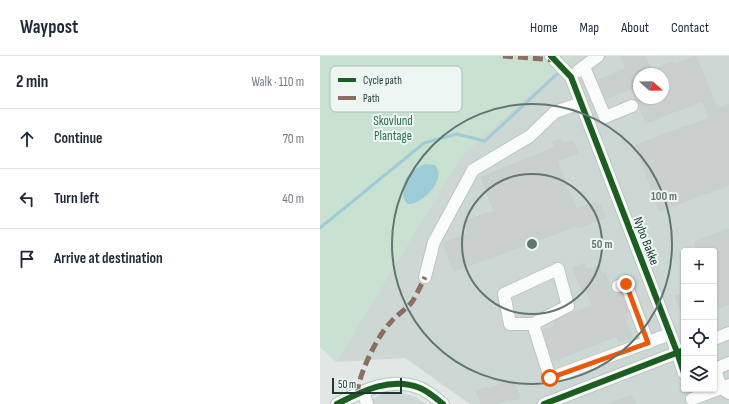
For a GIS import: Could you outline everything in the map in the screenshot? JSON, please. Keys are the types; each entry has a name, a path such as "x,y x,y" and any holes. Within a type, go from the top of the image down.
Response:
{"street":[{"name":"Nybo Bakke","path":"551,56 571,77 670,334 681,351"},
{"path":"571,77 598,56"},
{"path":"584,67 605,117 632,106"},
{"path":"425,277 434,242 473,170 530,136 555,112 581,103"},
{"path":"558,269 568,306 533,324 510,324 504,294 558,269"},
{"path":"618,286 626,284 648,343"},
{"path":"533,324 550,378 670,334"},
{"path":"717,338 729,333"},
{"path":"544,404 681,351"},
{"path":"692,397 726,388 715,369 729,363"},
{"path":"559,375 567,395"},
{"path":"337,404 363,392 387,384 398,383 409,384 421,388 444,404"},
{"path":"363,392 367,404"}],"shaded area":[{"path":"573,56 729,56 729,404 470,404 405,358 336,362 460,157"},
{"path":"397,392 416,397 426,404 363,404 383,393"}],"green space":[{"name":"Skovlund Plantage","path":"320,56 573,56 460,157 336,362 320,347"}],"water":[{"path":"425,164 435,165 438,171 436,184 426,196 414,203 408,204 405,201 403,193 406,179 411,172"}],"building":[{"path":"621,56 645,56 650,68 633,68 633,88 606,99 598,80 626,69"},
{"path":"696,56 717,109 729,104 729,185 659,211 636,145 709,118 702,101 646,123 639,104 669,104 669,68 656,68 672,62 673,65"},
{"path":"561,139 563,144 573,141 578,153 557,161 576,209 595,202 596,206 600,204 605,218 578,228 577,226 454,271 443,243 469,234 464,221 494,211 481,177 547,151 555,147 553,142"},
{"path":"729,229 729,304 719,308 717,302 717,248 696,248 694,242"},
{"path":"585,263 587,270 599,265 602,274 605,273 612,291 616,295 621,293 628,312 623,314 632,338 619,342 617,336 553,361 543,330 555,326 554,322 563,317 592,306 586,288 582,290 573,268"},
{"path":"681,294 681,312 675,296"},
{"path":"513,380 520,398 510,401 510,399 496,404 481,404 476,391 487,387 488,389"},
{"path":"633,395 636,404 611,404 611,403"}],"waterway":[{"path":"320,228 424,143 457,134 485,141 557,74"}],"marked path":[{"path":"503,56 556,60"},
{"path":"357,394 361,377 379,338 392,320 412,302 425,277"}],"cycle path":[{"path":"551,56 571,77 681,364"},
{"path":"544,404 681,351"},
{"path":"337,404 367,390 388,384 409,385 420,388 443,404"}],"route":[{"path":"550,378 648,343 626,284"}]}
